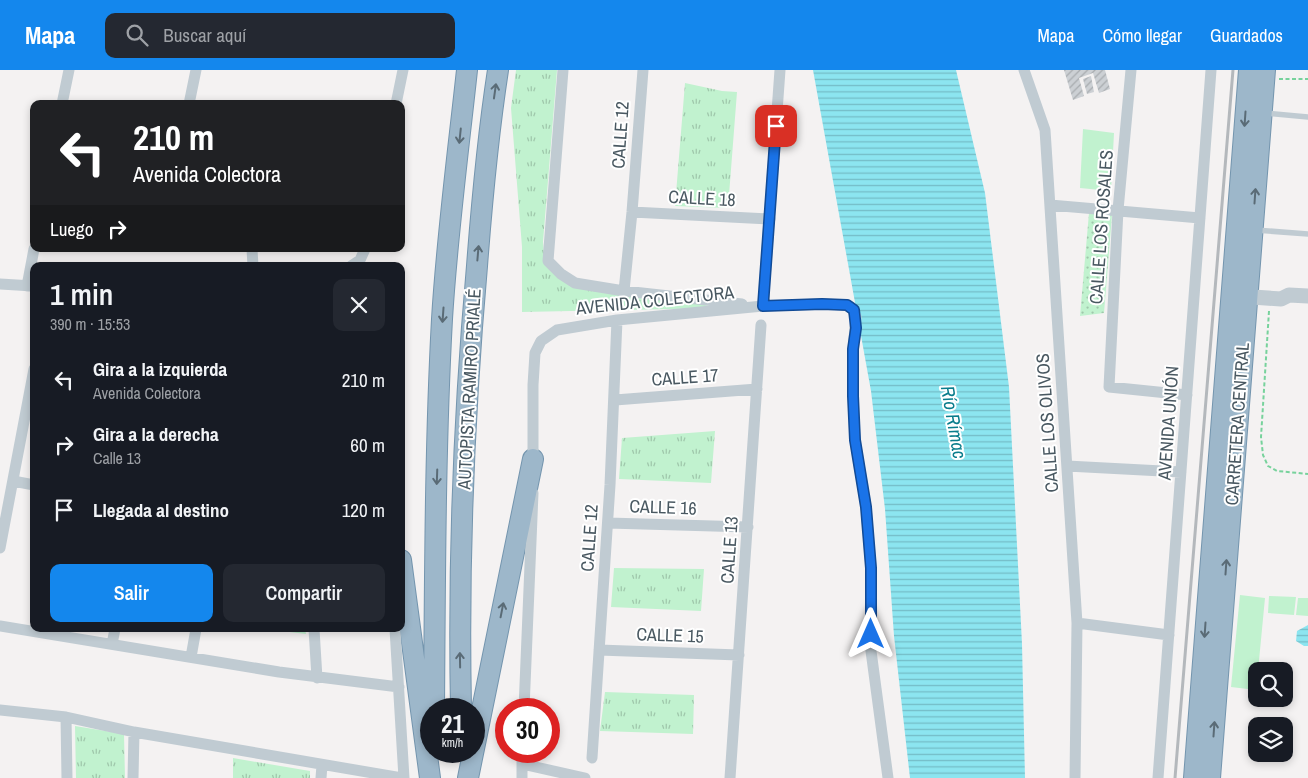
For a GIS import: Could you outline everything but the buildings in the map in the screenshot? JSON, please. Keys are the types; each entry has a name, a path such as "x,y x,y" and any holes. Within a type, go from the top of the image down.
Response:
{"highway":[{"name":"AUTOPISTA RAMIRO PRIALÉ","path":"434,698 435,565 442,319 447,252 467,70"},
{"name":"AUTOPISTA RAMIRO PRIALÉ","path":"462,698 461,535 466,411 482,203 498,70"},
{"name":"CARRETERA CENTRAL","path":"1210,778 1239,291 1253,230 1262,113 1259,73"},
{"name":"CARRETERA CENTRAL","path":"1194,778 1259,73"},
{"path":"468,778 533,459"},
{"path":"405,589 431,778"},
{"path":"431,778 432,763"},
{"path":"462,763 462,778"}],"street":[{"path":"63,100 69,70"},
{"path":"190,100 196,70"},
{"path":"397,100 403,70"},
{"path":"563,70 548,261 561,274 575,283 624,291 763,306 780,70"},
{"name":"CALLE 12","path":"624,291 632,212 642,70"},
{"name":"CALLE LOS OLIVOS","path":"1024,70 1045,130 1077,623 1075,778"},
{"name":"CALLE LOS ROSALES","path":"1131,70 1118,210 1109,386 1187,395"},
{"name":"AVENIDA UNIÓN","path":"1158,778 1212,70"},
{"path":"1050,206 1200,218"},
{"name":"CALLE 18","path":"632,212 770,219"},
{"path":"0,284 30,286"},
{"path":"1239,291 1283,289 1289,295"},
{"path":"1239,291 1270,299 1281,299 1289,295 1308,296"},
{"name":"AVENIDA COLECTORA","path":"533,459 535,353 546,335 556,330 617,320 763,306 847,305 854,310 856,317 853,396 855,440 866,507 871,568 871,651 888,778"},
{"name":"CALLE 12","path":"592,758 608,523 615,400 617,320"},
{"name":"CALLE 13","path":"730,778 761,325"},
{"name":"CALLE 17","path":"615,400 758,389"},
{"path":"0,548 30,390"},
{"path":"525,698 533,513 533,459"},
{"path":"1067,466 1181,472"},
{"path":"13,481 30,484"},
{"name":"CALLE 16","path":"608,523 748,527"},
{"path":"1077,623 1169,634"},
{"path":"0,626 30,631"},
{"path":"37,632 317,678 400,687"},
{"path":"112,644 114,632"},
{"path":"191,657 195,632"},
{"path":"314,632 317,678"},
{"path":"0,710 66,717 134,732 403,778 400,687 395,632"},
{"name":"CALLE 15","path":"599,650 739,655"},
{"path":"66,717 67,778"},
{"path":"133,778 134,732"},
{"path":"522,778 522,764 585,778"},
{"path":"322,765 322,778"}],"lane":[{"path":"1262,113 1308,117"},
{"path":"1253,230 1308,234"}],"path":[{"path":"1259,73 1308,79"},
{"path":"1270,299 1261,437 1263,455 1268,466 1277,471 1308,474"}],"green space":[{"path":"516,70 557,70 543,242 545,263 558,276 720,308 522,312 522,247 511,108"},
{"path":"685,83 722,91 737,92 728,208 675,206"},
{"path":"1083,129 1114,133 1111,191 1080,188"},
{"path":"1089,213 1112,215 1104,313 1080,316"},
{"path":"715,431 711,483 619,479 622,438"},
{"path":"614,568 704,569 701,611 611,607"},
{"path":"1240,595 1265,598 1259,662 1248,662 1248,689 1231,687"},
{"path":"1269,596 1296,597 1294,615 1268,613"},
{"path":"1298,598 1308,598 1308,616 1296,615"},
{"path":"290,632 306,632 306,634"},
{"path":"605,692 694,695 693,734 600,731"},
{"path":"75,726 124,734 125,778 76,778"},
{"path":"233,758 310,771 310,778 233,778"}],"water":[{"name":"Río Rímac","path":"813,70 956,70 985,193 1009,387 1022,644 1025,778 910,778 894,636 885,509 871,391"},
{"path":"1308,625 1308,646 1304,646 1296,641 1297,631"}],"railway":[{"path":"1175,778 1233,70"}],"route":[{"path":"776,126 763,306 847,305 854,310 856,317 853,349 855,440 866,507 871,568 871,634"}]}
